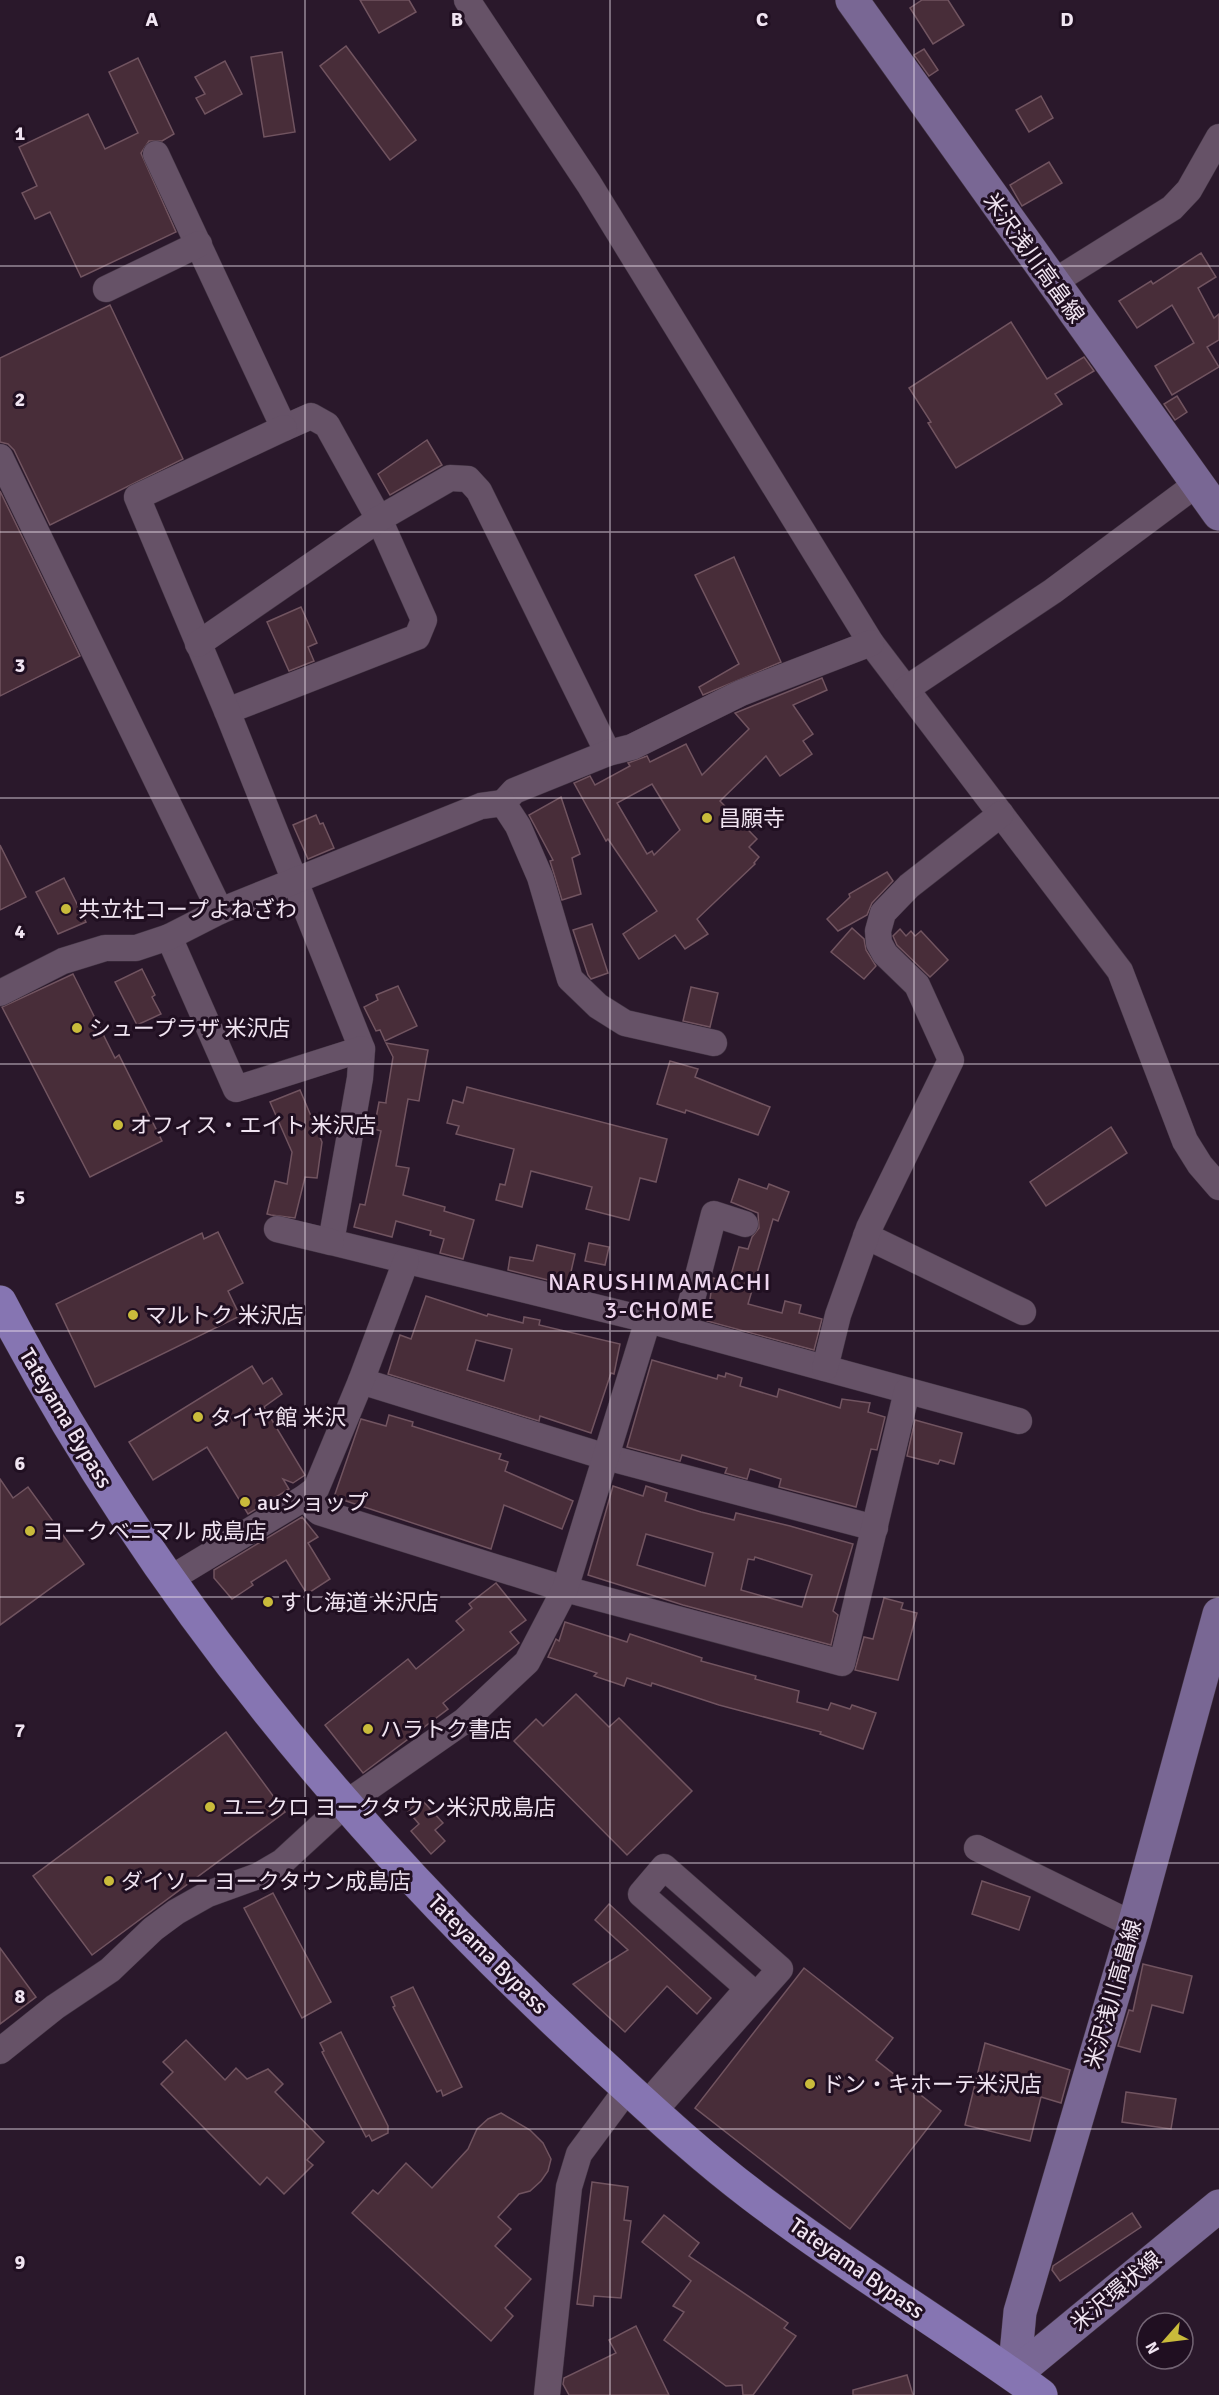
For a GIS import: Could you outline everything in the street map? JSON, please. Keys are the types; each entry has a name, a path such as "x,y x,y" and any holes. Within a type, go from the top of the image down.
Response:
{"highway":[{"name":"Tateyama Bypass","path":"0,1302 67,1423 111,1494 170,1579 257,1699 345,1803 428,1894 528,1997 750,2194 1009,2385 1041,2395"}],"main road":[{"name":"米沢浅川高畠線","path":"852,0 1052,284 1209,491"},
{"name":"米沢浅川高畠線","path":"1009,2385 1020,2312 1134,1924 1219,1614"},
{"name":"米沢環状線","path":"1009,2385 1219,2206"}],"street":[{"path":"468,0 589,184 871,643 1120,970 1185,1141 1200,1165 1219,1187"},
{"path":"1052,284 1172,208 1189,190 1219,137"},
{"path":"156,154 284,428"},
{"path":"106,289 199,244"},
{"path":"227,711 417,636 423,620 379,519 327,425 311,416 137,497 227,711 362,1049 360,1078 331,1242"},
{"path":"0,457 220,911"},
{"path":"198,644 379,519 450,478 468,480 479,490 608,753"},
{"path":"906,688 1209,491"},
{"path":"0,993 63,960 105,948 136,948 169,937 220,911 481,806 503,803 514,791 608,753 632,747 741,693 871,643"},
{"path":"503,803 518,826 540,877 570,979 598,1006 625,1023 714,1043"},
{"path":"825,1368 838,1315 866,1236 951,1059 917,986 885,954 879,943 878,931 884,913 909,886 1001,814"},
{"path":"169,937 237,1089 362,1049"},
{"path":"684,1330 714,1214 745,1224"},
{"path":"277,1229 648,1320 1019,1421"},
{"path":"866,1236 1023,1312"},
{"path":"170,1579 316,1489 406,1262"},
{"path":"0,2051 55,2007 110,1970 153,1929 176,1912 208,1894 258,1876 282,1862 345,1803 464,1721 527,1662 565,1589 648,1320"},
{"path":"361,1380 606,1457 875,1528"},
{"path":"304,1498 319,1512 565,1589 842,1663 907,1391"},
{"path":"978,1848 1134,1924"},
{"path":"547,2395 568,2187 579,2154 643,2101 780,1969 664,1867 641,1894 748,1988 643,2101"}],"building":[{"path":"360,0 409,0 416,12 379,33"},
{"path":"922,0 948,0 964,25 933,44 910,8"},
{"path":"346,46 416,140 390,160 320,66"},
{"path":"924,49 938,70 929,76 914,55"},
{"path":"282,52 295,132 264,137 251,57"},
{"path":"138,58 174,134 162,141 149,141 141,153 176,232 81,277 50,212 35,219 22,193 37,186 19,147 88,114 105,149 138,133 109,72"},
{"path":"225,61 242,94 205,114 196,98 205,94 195,77"},
{"path":"1041,96 1053,118 1029,132 1016,110"},
{"path":"1049,162 1062,183 1022,206 1010,185"},
{"path":"1201,253 1216,277 1198,288 1214,318 1219,314 1219,340 1207,347 1219,367 1172,395 1155,366 1194,343 1172,305 1137,328 1119,301 1151,281 1153,284"},
{"path":"110,305 183,459 50,525 14,450 8,444 0,442 0,358"},
{"path":"1011,322 1047,379 1084,357 1094,371 1055,394 1062,404 956,468 909,388"},
{"path":"1177,396 1187,412 1175,420 1164,404"},
{"path":"427,440 442,465 390,495 378,474"},
{"path":"0,491 80,656 0,696"},
{"path":"734,557 781,662 703,695 699,687 739,664 695,575"},
{"path":"301,607 317,643 308,647 314,661 289,671 267,622"},
{"path":"822,678 827,690 793,705 813,734 803,741 812,754 780,776 766,756 720,801 757,839 749,847 759,857 755,864 697,919 708,934 685,949 675,935 639,959 623,934 657,911 608,839 606,841 574,783 590,776 595,785 630,766 628,763 647,756 650,762 686,744 702,775 749,729 735,713","holes":["652,784 680,830 654,855 652,851 647,854 617,803"]},
{"path":"561,797 580,854 572,858 581,894 562,900 550,861 553,860 529,815"},
{"path":"316,815 320,824 323,823 334,848 308,859 293,825"},
{"path":"0,845 26,897 0,910"},
{"path":"887,872 893,881 872,903 867,915 838,931 827,919 850,897 849,894"},
{"path":"64,878 86,922 58,934 36,892"},
{"path":"592,924 608,973 591,979 573,930"},
{"path":"852,928 864,939 866,950 876,966 864,979 831,952"},
{"path":"900,929 906,936 911,931 915,936 921,931 948,960 930,977 897,945 893,936"},
{"path":"142,969 155,995 152,997 161,1014 137,1025 115,982"},
{"path":"73,974 115,1058 119,1055 162,1141 90,1177 2,1007"},
{"path":"398,986 417,1026 385,1041 380,1030 376,1031 364,1007 378,1000 376,995"},
{"path":"691,987 718,993 710,1027 683,1021"},
{"path":"386,1043 428,1050 419,1101 408,1099 396,1166 409,1168 403,1195 445,1207 444,1211 474,1220 463,1259 440,1253 444,1239 430,1235 431,1231 396,1221 392,1237 354,1227 360,1204 365,1205 381,1131 374,1129 379,1102 386,1103 393,1057"},
{"path":"670,1061 698,1069 695,1077 770,1107 758,1135 686,1110 685,1113 657,1104"},
{"path":"467,1087 667,1139 656,1182 640,1178 629,1220 586,1209 592,1187 531,1171 522,1207 496,1200 500,1184 505,1185 514,1149 456,1134 459,1126 447,1123 453,1100 463,1103"},
{"path":"300,1090 322,1142 317,1178 305,1177 295,1218 271,1215 267,1214 275,1181 287,1184 292,1152 270,1102"},
{"path":"1111,1127 1127,1153 1046,1206 1030,1182"},
{"path":"739,1179 767,1189 769,1184 789,1192 778,1221 773,1219 748,1304 782,1313 785,1301 801,1305 799,1313 822,1319 814,1350 707,1321 713,1278 729,1282 739,1247 748,1249 752,1237 759,1228 758,1213 731,1202"},
{"path":"218,1232 243,1283 228,1291 240,1316 95,1387 56,1304 202,1233 204,1239"},
{"path":"589,1243 609,1247 605,1265 585,1261"},
{"path":"537,1245 575,1254 568,1285 508,1270 510,1257 533,1261"},
{"path":"426,1296 487,1316 488,1314 523,1323 524,1317 540,1320 539,1325 620,1344 614,1374 611,1373 591,1433 540,1416 539,1421 388,1374 400,1335 411,1339","holes":["476,1340 512,1349 504,1381 467,1370"]},
{"path":"652,1360 717,1379 718,1375 725,1377 726,1373 742,1378 740,1386 777,1397 779,1389 840,1408 842,1399 870,1403 868,1412 885,1417 877,1450 871,1449 856,1507 779,1487 781,1479 750,1469 747,1479 725,1473 727,1468 682,1455 680,1461 627,1447"},
{"path":"252,1366 263,1384 272,1378 282,1394 264,1407 305,1475 293,1483 283,1479 289,1489 248,1514 207,1447 153,1480 129,1442"},
{"path":"389,1415 413,1422 412,1426 501,1454 499,1459 508,1462 505,1471 573,1501 562,1529 504,1505 491,1549 334,1497 361,1419 386,1426"},
{"path":"915,1420 962,1433 954,1464 940,1460 938,1464 907,1456"},
{"name":"ヨークベニマル 成島店","path":"0,1479 13,1498 28,1487 84,1564 0,1625"},
{"path":"613,1486 643,1496 646,1486 667,1493 665,1501 701,1512 734,1520 736,1513 853,1544 833,1611 838,1615 831,1645 683,1605 588,1575","holes":["646,1534 713,1553 705,1586 637,1565","755,1557 812,1575 802,1607 741,1590 748,1559 754,1560"]},
{"path":"302,1517 318,1537 308,1543 330,1579 307,1594 286,1560 251,1582 253,1585 232,1599 214,1578 214,1570"},
{"path":"496,1583 526,1620 510,1632 519,1643 443,1703 448,1709 363,1773 325,1725 408,1659 416,1669 464,1630 456,1621 472,1608 469,1604"},
{"path":"884,1598 903,1603 901,1609 917,1613 898,1680 855,1670 864,1637 873,1639"},
{"path":"565,1622 627,1642 630,1634 702,1658 701,1661 756,1676 755,1679 799,1691 797,1702 828,1710 831,1703 850,1709 852,1705 876,1713 863,1749 820,1734 821,1732 719,1705 652,1683 651,1686 627,1678 624,1686 594,1676 597,1673 548,1657 556,1639 559,1641"},
{"path":"576,1694 609,1727 619,1718 692,1791 627,1855 514,1741 536,1719 543,1726"},
{"path":"226,1732 285,1812 92,1955 33,1876"},
{"path":"421,1799 443,1823 435,1830 445,1841 431,1854 411,1831 419,1824 408,1811"},
{"path":"982,1881 1030,1897 1019,1930 972,1914"},
{"path":"273,1893 331,2002 302,2018 244,1908"},
{"path":"609,1904 711,1998 697,2014 667,1986 625,2032 573,1984 628,1950 595,1920"},
{"path":"0,1948 36,1997 0,2024"},
{"path":"1143,1964 1192,1976 1183,2013 1152,2005 1140,2052 1118,2046 1129,2010 1133,2011"},
{"name":"ドン・キホーテ米沢店","path":"804,1968 893,2038 876,2060 941,2111 850,2229 695,2108"},
{"path":"413,1987 462,2087 443,2096 441,2090 437,2092 393,2007 395,2006 391,1997"},
{"path":"341,2032 388,2126 388,2133 372,2141 369,2135 366,2137 322,2052 324,2051 320,2043"},
{"path":"186,2040 225,2080 236,2068 247,2079 268,2069 283,2084 275,2092 324,2142 307,2160 313,2165 284,2194 267,2177 260,2185 161,2084 173,2072 163,2062"},
{"path":"985,2043 1070,2070 1061,2103 1041,2097 1030,2141 965,2125"},
{"path":"1126,2092 1176,2099 1171,2129 1122,2122"},
{"path":"501,2113 530,2130 543,2143 551,2159 548,2171 541,2181 530,2191 519,2194 498,2217 511,2229 495,2246 531,2279 505,2308 513,2316 491,2341 352,2213 373,2190 378,2194 406,2163 432,2188 468,2149 477,2129 488,2119"},
{"path":"592,2182 628,2187 624,2220 631,2221 621,2298 594,2296 593,2306 577,2304"},
{"path":"1132,2213 1141,2227 1060,2281 1052,2270 1053,2266"},
{"path":"664,2215 699,2243 689,2256 788,2323 784,2328 796,2336 753,2395 743,2395 742,2385 726,2386 664,2340 684,2312 673,2306 691,2281 642,2242"},
{"path":"636,2326 669,2395 569,2395 563,2384 564,2378 616,2353 609,2340"},
{"path":"907,2375 913,2395 853,2395 853,2390"}],"place":[{"name":"昌願寺","path":"707,818"},
{"name":"共立社コープよねざわ","path":"66,909"},
{"name":"シュープラザ 米沢店","path":"77,1028"},
{"name":"オフィス・エイト 米沢店","path":"118,1125"},
{"name":"マルトク 米沢店","path":"133,1315"},
{"name":"タイヤ館 米沢","path":"198,1417"},
{"name":"auショップ","path":"245,1502"},
{"name":"ヨークベニマル 成島店","path":"30,1531"},
{"name":"すし海道 米沢店","path":"268,1602"},
{"name":"ハラトク書店","path":"368,1729"},
{"name":"ユニクロ ヨークタウン米沢成島店","path":"210,1807"},
{"name":"ダイソー ヨークタウン成島店","path":"109,1881"},
{"name":"ドン・キホーテ米沢店","path":"810,2084"}],"district":[{"name":"NARUSHIMAMACHI 3-CHOME","path":"660,1296"}]}
